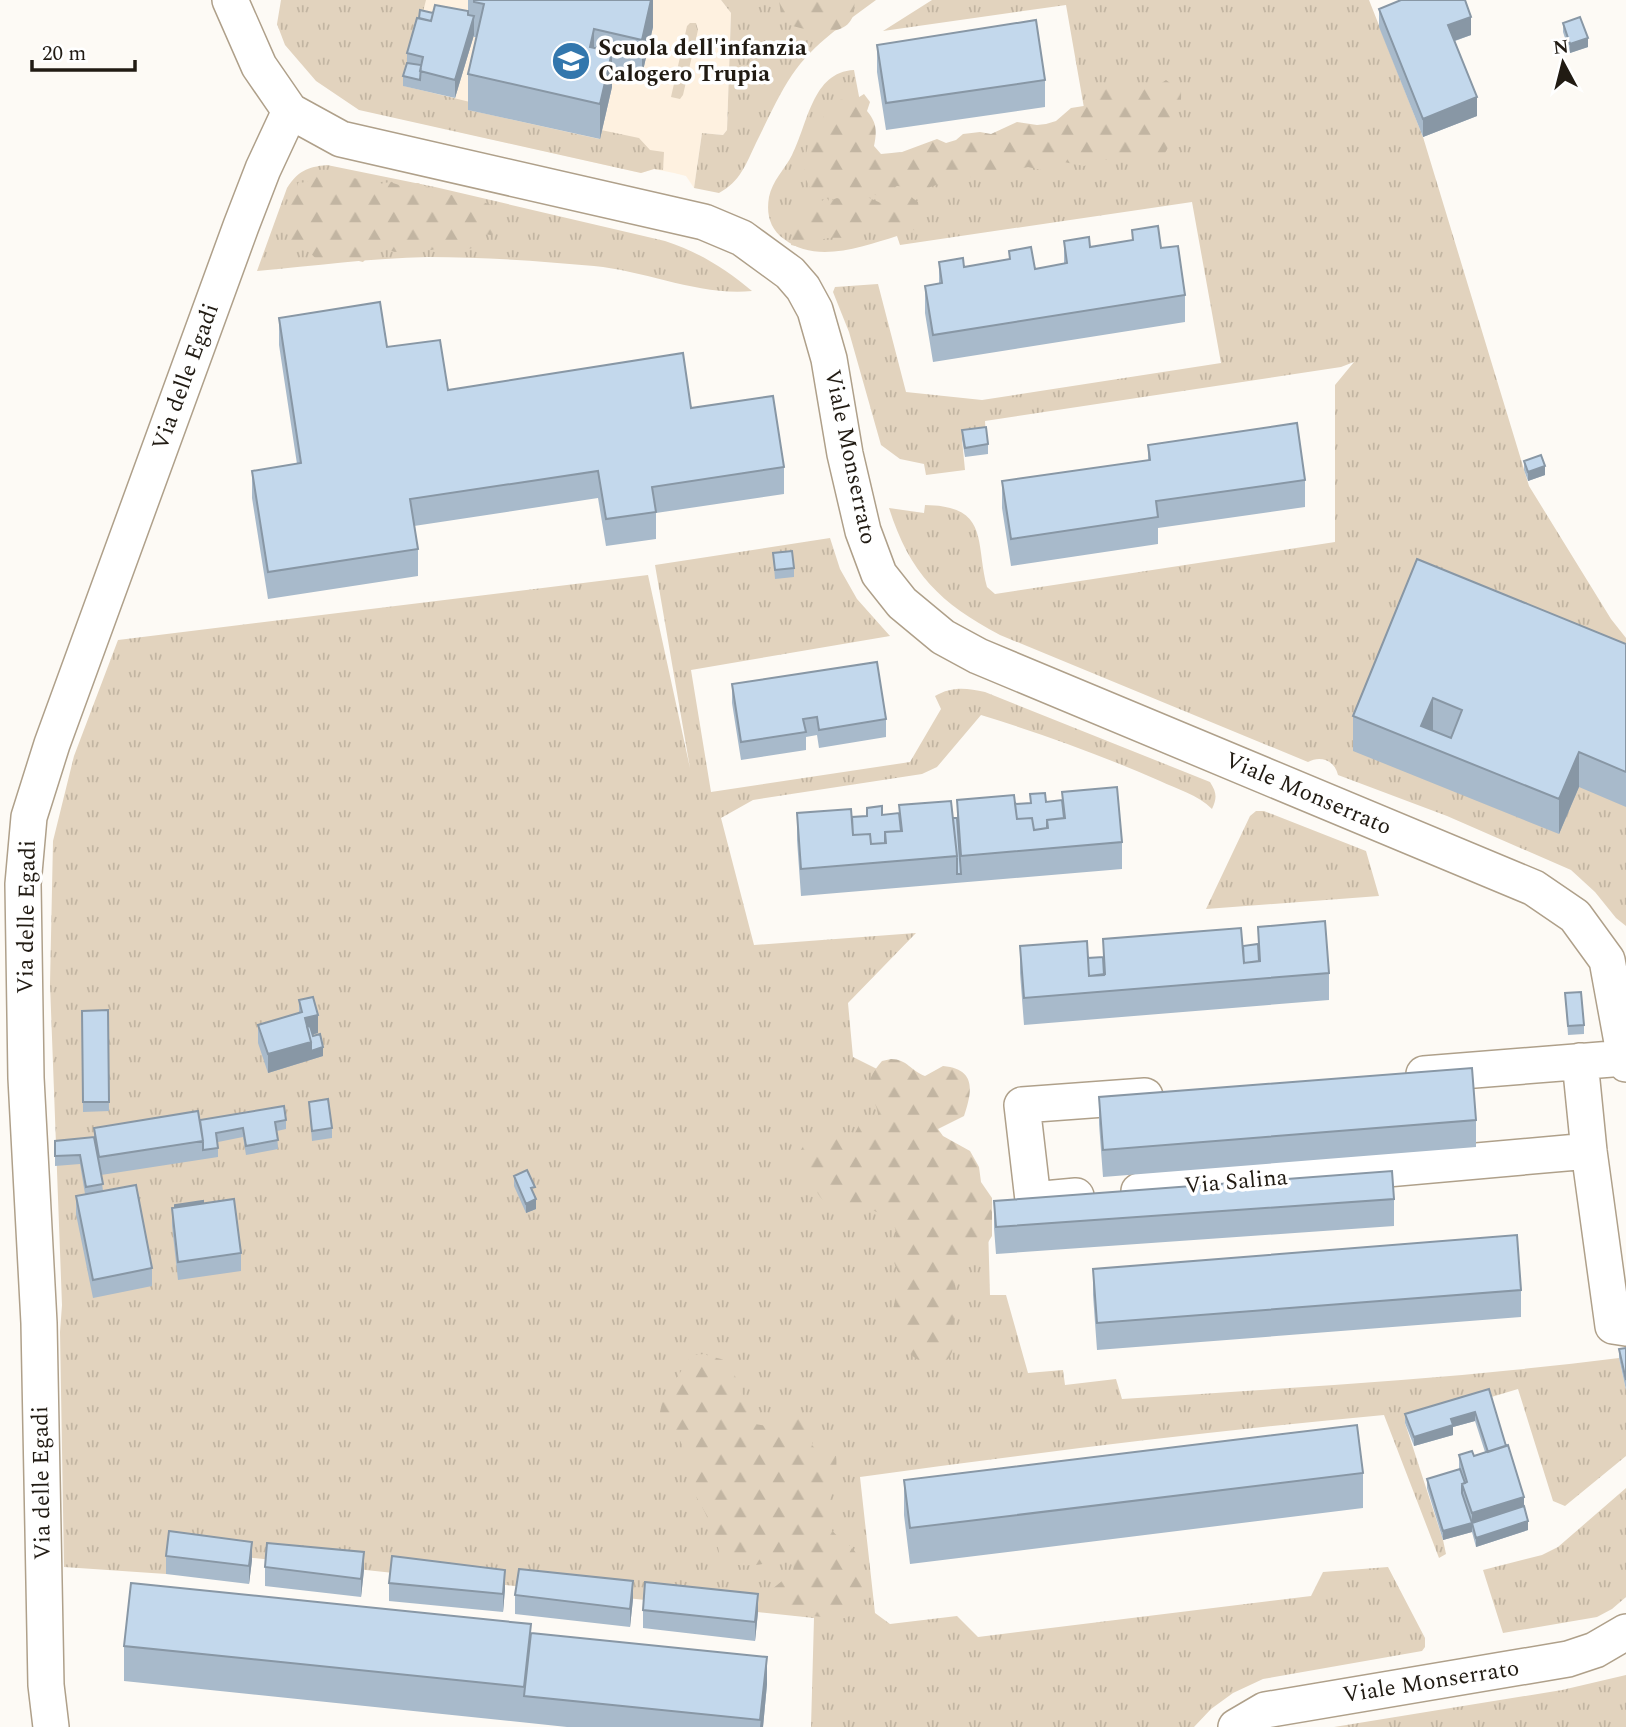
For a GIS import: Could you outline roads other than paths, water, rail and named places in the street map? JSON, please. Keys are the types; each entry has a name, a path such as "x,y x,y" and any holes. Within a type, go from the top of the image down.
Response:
{"street":[{"name":"Viale Monserrato","path":"230,0 259,66 290,110 341,139 704,222 741,238 790,272 816,310 829,359 845,454 863,531 878,574 902,603 943,637 978,656 1534,888 1575,916 1607,960 1625,1061"},
{"name":"Via delle Egadi","path":"51,1727 46,1685 39,1322 26,1078 23,884 29,817 51,744 241,226 290,110"},
{"path":"1397,1076 1580,1061 1625,1061"},
{"path":"1580,1061 1589,1151 1613,1326 1626,1328"},
{"name":"Via Salina","path":"1175,1093 1022,1105 1032,1200 1589,1151"},
{"name":"Viale Monserrato","path":"1236,1727 1265,1710 1568,1659 1595,1650 1626,1632"}],"place":[{"name":"Scuola dell'infanzia Calogero Trupia","path":"571,61"}]}
